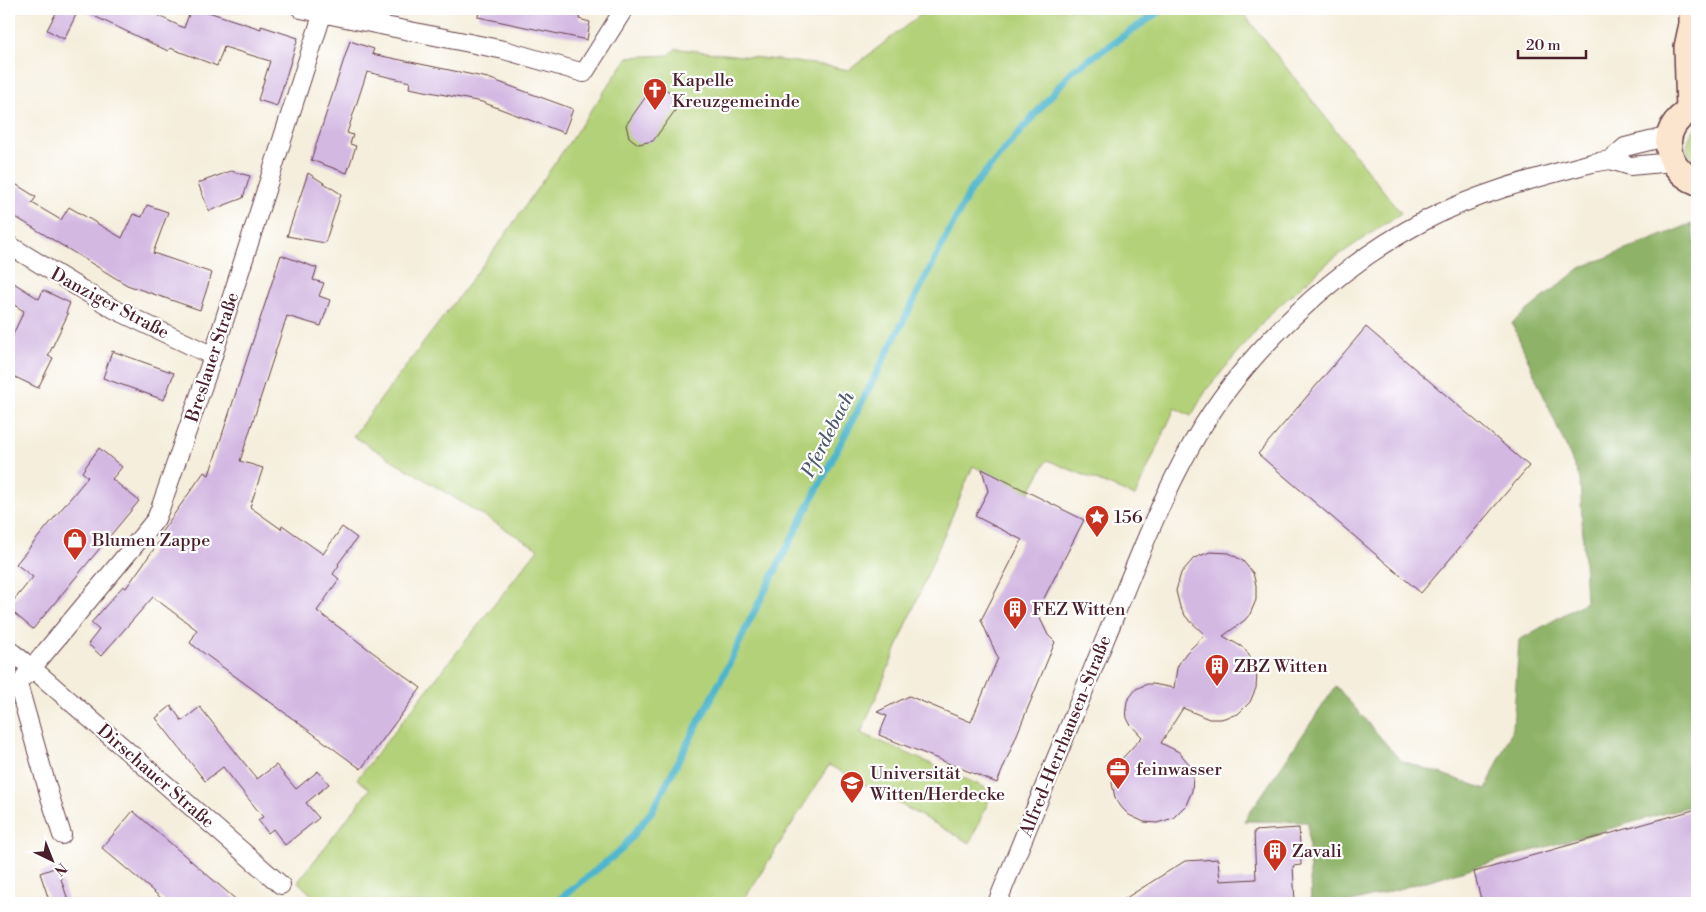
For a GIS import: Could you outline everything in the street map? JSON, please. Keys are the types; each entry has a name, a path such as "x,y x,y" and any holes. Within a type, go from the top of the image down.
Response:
{"main road":[{"path":"1694,23 1687,47 1693,109 1682,116 1674,125 1670,136 1669,149 1673,162 1679,172 1697,182"}],"street":[{"path":"301,9 504,50 584,73 624,9"},
{"name":"Breslauer Straße","path":"32,668 156,519 213,356 323,12"},
{"name":"Alfred-Herrhausen-Straße","path":"1610,160 1625,147 1670,136"},
{"name":"Alfred-Herrhausen-Straße","path":"997,903 1041,791 1152,523 1193,444 1218,403 1249,365 1286,325 1343,275 1386,243 1424,220 1496,191 1592,163 1610,160 1630,166 1673,162"},
{"name":"Danziger Straße","path":"9,246 114,309 213,356"},
{"name":"Dirschauer Straße","path":"9,650 281,885"},
{"path":"32,668 14,686 62,835"}],"green space":[{"path":"928,9 1240,9 1401,213 1330,261 1271,313 1207,389 1191,416 1175,408 1135,496 1047,460 1029,493 973,466 861,733 993,791 970,843 829,765 742,903 352,903 316,899 298,882 370,789 357,779 538,549 353,436 503,238 628,57 669,55 675,49 680,49 822,65 849,70"},
{"path":"1697,127 1697,164 1689,156 1687,146 1690,136"},
{"path":"1691,224 1697,250 1697,804 1349,903 1311,903 1308,822 1244,821 1336,686 1400,760 1486,789 1513,728 1519,640 1586,602 1580,479 1512,323 1580,268"}],"building":[{"path":"58,9 79,9 64,39 47,30"},
{"path":"79,9 144,9 184,28 191,9 199,9 261,29 261,26 298,38 277,106 258,100 270,61 224,47 217,66 170,48 168,51"},
{"path":"479,9 564,9 580,12 579,19 590,22 587,40 478,17"},
{"path":"350,41 374,49 372,54 488,78 573,109 564,133 482,102 409,88 410,82 367,72 347,133 353,135 350,144 356,146 347,173 311,160"},
{"name":"Kapelle Kreuzgemeinde","path":"656,82 682,101 653,141 638,144 629,137 626,125"},
{"path":"231,171 250,176 243,198 209,211 198,183"},
{"path":"308,173 341,194 325,243 287,236"},
{"path":"9,180 36,197 32,203 61,220 69,207 122,238 133,214 142,217 147,205 168,212 153,253 212,273 200,310 127,285 9,213"},
{"path":"281,255 317,268 313,280 324,283 319,296 330,300 321,326 287,316 240,461 263,468 250,507 281,529 282,525 323,554 342,527 357,538 338,564 333,574 339,579 317,611 421,688 361,769 190,643 197,630 153,597 101,656 88,644 99,630 91,623 123,586 126,588 161,539 158,537 204,472 209,475"},
{"path":"9,280 39,299 43,290 70,303 66,313 68,314 48,356 53,358 38,388 9,374 9,343 24,311 9,302"},
{"path":"1366,327 1529,466 1421,593 1258,454"},
{"path":"112,351 174,373 164,400 103,378"},
{"path":"99,448 122,467 112,479 139,501 33,629 9,609 9,606 33,577 16,564 88,477 82,472"},
{"name":"FEZ Witten","path":"982,469 1084,520 1037,612 1048,635 1055,642 997,783 879,735 887,716 877,712 909,696 971,722 998,658 981,620 1022,540 975,516 988,491"},
{"name":"ZBZ Witten","path":"1210,552 1229,553 1243,561 1253,573 1256,585 1256,600 1250,614 1223,636 1244,648 1253,661 1257,673 1256,688 1250,702 1238,714 1221,719 1209,719 1183,708 1161,743 1179,752 1189,764 1193,777 1192,791 1186,805 1173,818 1157,823 1144,822 1129,815 1122,808 1115,798 1112,783 1117,764 1142,737 1127,718 1127,701 1136,689 1147,684 1174,688 1177,668 1181,660 1205,635 1186,617 1180,607 1176,591 1181,573 1194,558"},
{"path":"171,706 182,721 200,707 257,779 276,765 296,789 318,771 329,784 306,803 319,818 285,845 273,829 268,833 258,820 263,817 223,767 205,781 156,718"},
{"path":"1697,809 1697,903 1482,903 1474,872"},
{"path":"133,811 240,903 167,903 102,848"},
{"path":"1299,828 1301,865 1293,866 1295,903 1118,903 1185,861 1218,859 1220,881 1256,879 1254,831"},
{"path":"57,867 69,903 50,903 40,873"}],"waterway":[{"name":"Pferdebach","path":"555,903 621,850 652,811 725,672 971,189 1072,71 1163,9"}],"place":[{"name":"Kapelle Kreuzgemeinde","path":"655,111"},
{"name":"156","path":"1097,538"},
{"name":"Blumen Zappe","path":"75,561"},
{"name":"FEZ Witten","path":"1015,630"},
{"name":"ZBZ Witten","path":"1217,687"},
{"name":"feinwasser","path":"1118,790"},
{"name":"Universität Witten/Herdecke","path":"852,804"},
{"name":"Zavali","path":"1275,872"}]}
